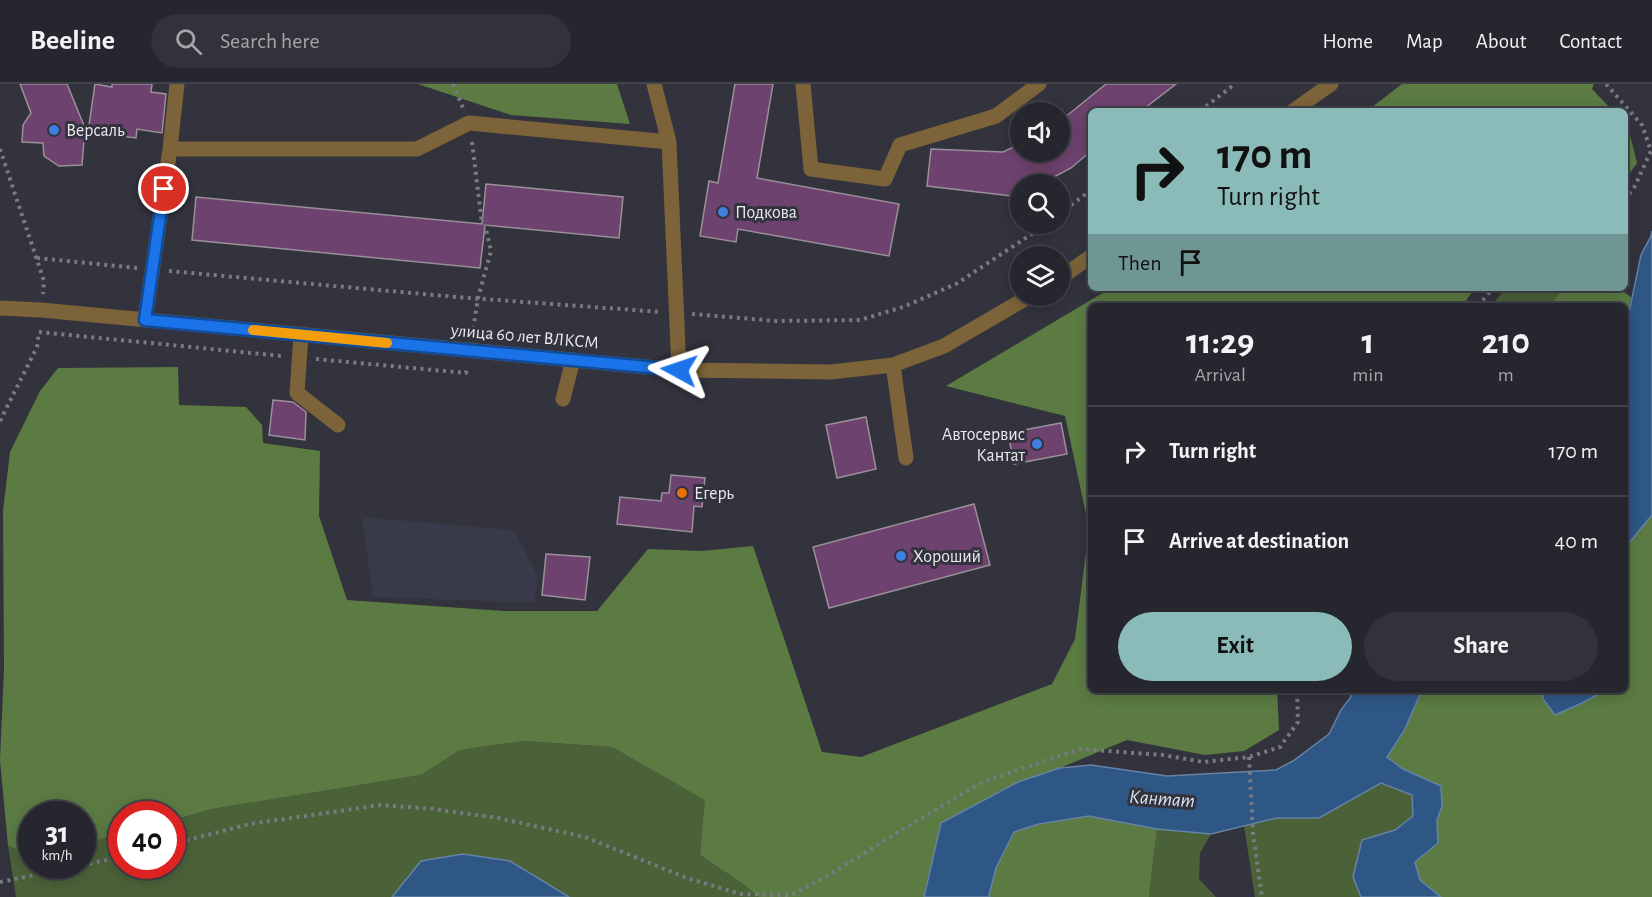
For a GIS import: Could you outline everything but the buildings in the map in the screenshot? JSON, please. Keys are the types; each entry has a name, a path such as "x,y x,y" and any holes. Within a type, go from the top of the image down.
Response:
{"street":[{"path":"145,320 177,84"},
{"path":"654,84 669,142 679,370"},
{"path":"803,84 811,169 885,179 900,144 996,117 1039,84"},
{"path":"1297,108 1331,84"},
{"path":"170,149 417,149 469,123 669,142"},
{"path":"1070,271 1088,258"},
{"name":"улица 60 лет ВЛКСМ","path":"0,308 679,370 831,372 893,365 944,346 1013,306"},
{"path":"301,335 297,393 338,425"},
{"path":"564,399 573,360"},
{"path":"893,365 906,458"}],"path":[{"path":"453,84 469,123 482,224"},
{"path":"1204,108 1235,84"},
{"path":"1606,84 1627,108"},
{"path":"1628,109 1642,125 1651,152 1633,190 1628,194"},
{"path":"0,149 44,281 37,347 0,421"},
{"path":"1070,206 1088,192"},
{"path":"37,258 456,297 653,312 777,321 860,320 903,307 956,284 1032,234"},
{"path":"1480,303 1490,291"},
{"path":"186,840 250,824 370,806 423,808 498,819 585,837 687,878 740,894 791,895 831,874 983,782 1080,749 1163,755 1203,762 1250,757 1280,747 1298,722 1297,693"},
{"path":"1250,757 1253,834 1262,897"},
{"path":"0,882 18,878"}],"shaded area":[{"path":"362,517 514,530 538,577 534,603 373,597"}],"green space":[{"path":"418,84 617,84 630,124 511,115"},
{"path":"1402,84 1594,84 1592,89 1610,108 1371,108"},
{"path":"1628,127 1637,163 1628,176"},
{"path":"1106,291 1473,291 1464,303 1088,303 1088,523 1065,416 946,386"},
{"path":"1504,291 1562,291 1552,303 1494,303"},
{"path":"1562,291 1622,291 1631,297 1628,314 1628,303 1552,303"},
{"path":"178,367 179,405 246,407 262,425 263,443 320,451 319,516 347,600 504,611 597,611 648,549 701,551 753,546 822,752 861,757 1052,684 1075,639 1088,536 1088,693 1277,693 1279,730 1244,751 1205,755 1127,740 1060,768 1018,782 941,823 924,897 759,897 700,855 705,800 612,747 523,741 460,750 421,775 212,809 186,816 186,801 108,801 108,837 96,841 96,801 18,801 18,851 8,845 0,760 4,669 3,511 10,452 40,391 58,368"},
{"path":"1652,515 1652,897 1441,897 1420,880 1415,862 1438,843 1437,820 1442,806 1441,786 1403,769 1387,757 1404,731 1421,693 1543,693 1543,699 1584,693 1628,693 1628,544"},
{"path":"523,741 612,747 706,800 700,855 759,897 569,897 510,861 392,897 16,897 8,845 18,851 18,879 96,879 96,841 108,837 108,879 186,879 186,816 212,809 421,775 460,750"},
{"path":"1381,783 1412,795 1413,816 1395,830 1362,840 1353,877 1361,897 1255,897 1244,826 1276,818 1319,818"},
{"path":"1089,816 1157,829 1149,897 989,896 996,868 1014,832 1039,824"},
{"path":"1157,829 1211,834 1200,853 1199,879 1216,897 1149,897"}],"water":[{"path":"1652,231 1652,515 1628,544 1628,317 1641,255"},
{"name":"Кантат","path":"1351,693 1421,693 1404,731 1387,757 1403,769 1441,786 1442,806 1437,820 1438,843 1415,862 1420,880 1441,897 1361,897 1353,877 1362,840 1395,830 1413,816 1412,795 1381,783 1319,818 1276,818 1211,834 1157,829 1089,816 1039,824 1014,832 996,868 990,897 924,897 941,823 1018,782 1060,768 1091,765 1167,776 1276,770 1293,761 1329,734 1341,710 1351,697"},
{"path":"1543,693 1600,693 1555,715 1543,699"},
{"path":"463,854 510,861 569,897 392,897 421,861"}],"slow traffic":[{"path":"253,330 387,343"}],"place":[{"name":"Версаль","path":"54,130"},
{"name":"Подкова","path":"723,212"},
{"name":"Автосервис Кантат","path":"1037,444"},
{"name":"Егерь","path":"682,493"},
{"name":"Хороший","path":"901,556"}],"route":[{"path":"164,189 145,320 679,370"}]}
